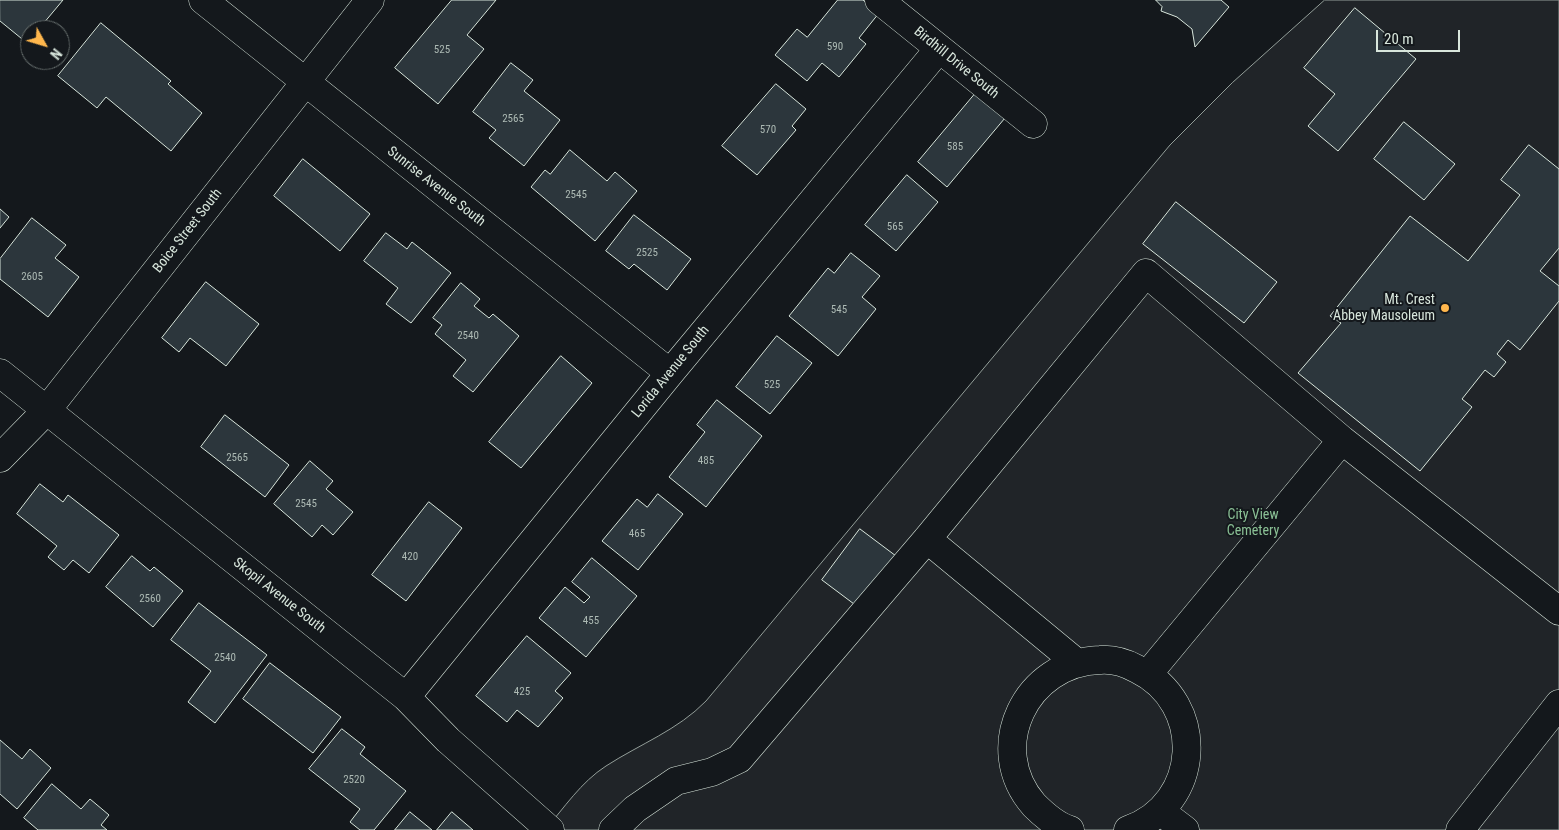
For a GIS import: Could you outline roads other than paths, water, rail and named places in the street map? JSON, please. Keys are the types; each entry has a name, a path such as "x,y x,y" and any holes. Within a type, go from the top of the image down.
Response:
{"street":[{"name":"Sunrise Avenue South","path":"203,0 304,83 670,373"},
{"name":"Boice Street South","path":"0,458 46,411 370,0"},
{"name":"Birdhill Drive South","path":"879,0 938,50 1033,124"},
{"name":"Lorida Avenue South","path":"406,697 670,373 938,50"},
{"path":"613,830 636,809 676,781 712,772 739,759 927,539 1146,273 1342,440 1559,611"},
{"name":"Skopil Avenue South","path":"0,373 406,697 448,740 550,830"},
{"path":"1148,674 1342,440"},
{"path":"927,539 1076,663"},
{"path":"1070,830 1038,823 1014,770 1012,743 1018,716 1031,692 1051,674 1076,663 1101,660 1126,664 1148,674 1168,692 1181,714 1187,740 1186,766 1176,790 1160,811 1139,826 1128,830"},
{"path":"1460,830 1559,704"},
{"path":"1160,811 1185,830"}],"place":[{"name":"Mt. Crest Abbey Mausoleum","path":"1445,308"}],"park label":[{"name":"City View Cemetery","path":"1253,524"}]}
